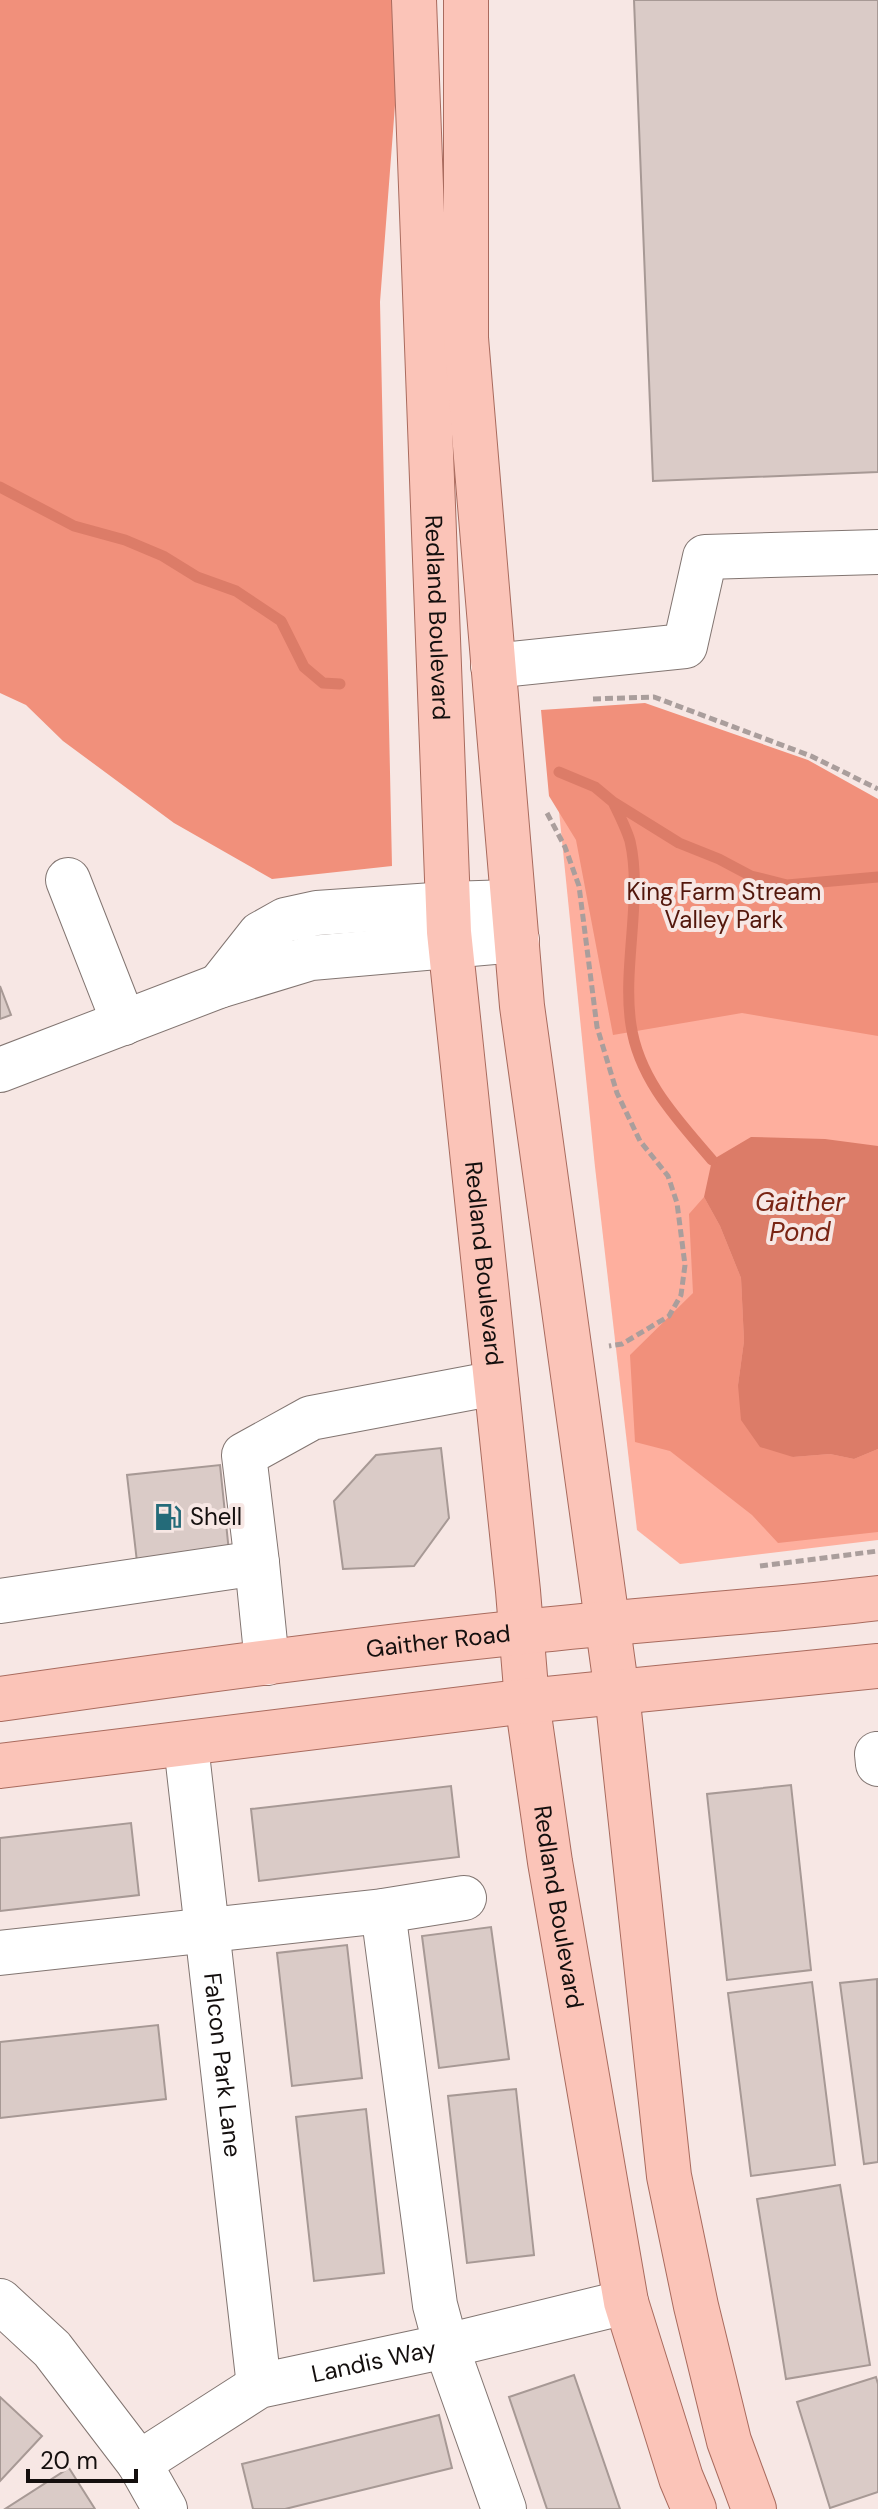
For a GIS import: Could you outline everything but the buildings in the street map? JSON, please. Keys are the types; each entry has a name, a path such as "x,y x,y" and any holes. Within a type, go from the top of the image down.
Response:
{"main road":[{"name":"Redland Boulevard","path":"414,0 449,925 527,1701 550,1862 626,2302 681,2478 694,2509"},
{"name":"Redland Boulevard","path":"466,0 466,338 522,1006 617,1693 669,2176 729,2441 754,2509"},
{"name":"Gaither Road","path":"0,1699 522,1632 878,1598"},
{"path":"0,1766 527,1701 878,1666"}],"street":[{"path":"493,666 685,646 705,557 878,552"},
{"path":"68,880 124,1023"},
{"path":"0,1070 219,986 260,934 285,920 317,913 449,925 515,921"},
{"path":"267,1663 244,1455 311,1418 496,1383"},
{"path":"0,1601 257,1563"},
{"name":"Falcon Park Lane","path":"186,1745 259,2386"},
{"path":"0,1953 383,1911 464,1898"},
{"path":"383,1911 435,2305 446,2346 504,2509"},
{"path":"0,2301 52,2349 139,2463 165,2509"},
{"name":"Landis Way","path":"139,2463 259,2386 446,2346 626,2302"}],"path":[{"path":"592,699 654,697 811,756 878,789"},
{"path":"541,800 565,847 579,886 597,1027 617,1093 640,1141 668,1176 677,1203 685,1265 681,1295 669,1316 622,1344 606,1347"}],"green space":[{"path":"0,0 403,0 380,302 392,866 272,879 174,823 63,741 26,705 0,693"},
{"path":"645,703 808,760 878,799 878,1036 742,1013 613,1035 576,840 549,796 541,710"},
{"name":"King Farm Stream Valley Park","path":"551,732 878,802 878,1540 680,1564 637,1530 595,1167"},
{"path":"704,1197 720,1226 741,1278 744,1341 738,1385 793,1457 830,1454 854,1459 878,1449 878,1532 778,1543 752,1515 670,1451 635,1442 630,1355 693,1293 689,1214"}],"water":[{"name":"Gaither Pond","path":"751,1137 825,1139 878,1146 878,1449 854,1459 830,1454 793,1457 760,1447 741,1420 738,1385 744,1341 741,1278 720,1226 704,1197 712,1160"}],"waterway":[{"path":"0,487 74,526 125,540 163,556 197,577 236,591 281,621 304,667 323,683 340,684"},
{"path":"559,772 595,787 613,802 679,843 751,876 787,885 878,877"},
{"path":"613,802 630,841 633,863 629,1003 635,1045 662,1098 712,1160"}],"place":[{"name":"Shell","path":"168,1517"}]}
